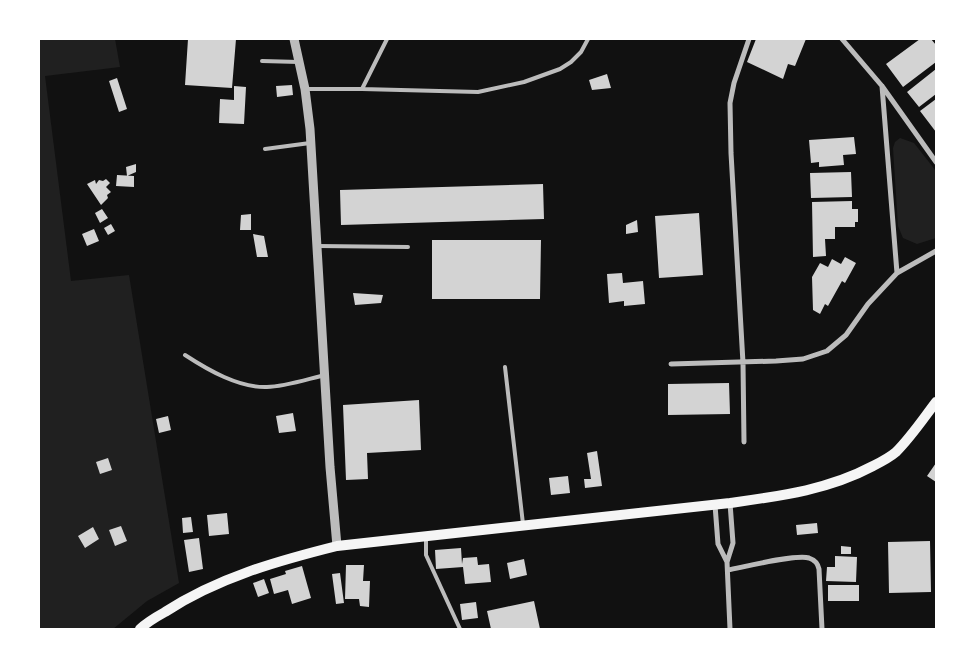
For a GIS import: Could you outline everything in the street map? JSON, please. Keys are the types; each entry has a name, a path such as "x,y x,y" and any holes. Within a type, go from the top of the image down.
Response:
{"main road":[{"path":"140,629 177,604 208,588 283,560 337,546 426,538 523,525 730,503 814,489 860,473 894,453 909,438 936,402"}],"street":[{"path":"294,39 305,89 311,143 316,246 337,546"},
{"path":"744,442 743,363 730,103 734,83 749,39"},
{"path":"842,39 882,86 936,162"},
{"path":"882,86 897,273"},
{"path":"671,364 743,363 803,359 828,350 846,335 868,304 897,273 936,252"},
{"path":"727,562 733,543 730,503"},
{"path":"715,504 718,544 727,562 728,570 730,629"},
{"path":"728,570 796,557 808,558 818,563 822,629"}],"lane":[{"path":"362,88 387,39"},
{"path":"305,89 362,88 478,92 524,82 560,69 581,52 588,39"},
{"path":"262,61 299,62"},
{"path":"265,149 311,143"},
{"path":"316,246 408,247"},
{"path":"184,355 222,377 255,386 267,387 325,375"},
{"path":"505,367 523,525"},
{"path":"426,538 426,555 460,629"}],"shaded area":[{"path":"39,39 115,39 120,67 45,76 71,281 129,275 179,583 147,601 113,629 39,629"},
{"path":"900,138 914,143 936,171 936,238 917,244 903,238 898,226 893,148 895,142"}],"building":[{"path":"188,39 236,39 232,88 185,85"},
{"path":"756,39 806,39 795,66 788,64 783,79 747,62"},
{"path":"920,39 931,39 936,45 936,62 903,87 886,64"},
{"path":"936,69 936,94 919,107 907,92"},
{"path":"607,74 611,88 592,90 589,80"},
{"path":"117,78 127,109 119,112 109,81"},
{"path":"292,85 293,95 277,97 276,86"},
{"path":"234,86 246,87 244,124 219,123 220,99 234,100"},
{"path":"936,99 936,132 920,111"},
{"path":"854,137 856,154 843,155 844,165 819,167 819,162 811,163 809,140"},
{"path":"136,164 136,172 127,176 126,167"},
{"path":"851,172 852,197 811,198 810,173"},
{"path":"117,175 134,176 134,187 116,186"},
{"path":"106,179 110,183 106,187 111,192 101,205 87,184 95,180 96,184 99,180 103,181"},
{"path":"543,184 544,219 341,225 340,190"},
{"path":"852,201 852,209 858,209 858,222 855,222 855,227 835,227 835,239 825,239 826,256 813,257 812,202"},
{"path":"102,209 108,218 100,223 95,213"},
{"path":"699,213 703,275 659,278 655,216"},
{"path":"251,214 251,230 240,230 241,215"},
{"path":"637,220 638,232 626,234 626,225"},
{"path":"111,224 115,231 108,235 104,228"},
{"path":"94,229 99,241 87,246 82,234"},
{"path":"253,234 264,236 268,257 257,257"},
{"path":"432,240 541,240 540,299 432,299"},
{"path":"845,257 856,263 845,283 842,281 828,306 825,304 820,314 813,310 812,277 820,263 828,267 832,259 841,264"},
{"path":"622,273 623,283 643,281 645,304 624,306 624,301 609,303 607,274"},
{"path":"353,293 383,295 381,303 355,305"},
{"path":"729,383 730,414 668,415 668,384"},
{"path":"419,400 421,450 367,453 368,479 346,480 343,405"},
{"path":"293,413 296,431 279,433 276,416"},
{"path":"168,416 171,430 159,433 156,419"},
{"path":"597,451 602,486 585,488 584,479 591,479 587,453"},
{"path":"108,458 112,470 100,474 96,462"},
{"path":"936,463 936,482 927,476"},
{"path":"568,476 570,493 551,495 549,478"},
{"path":"227,513 229,534 209,536 207,515"},
{"path":"191,517 193,532 183,533 182,518"},
{"path":"817,523 818,533 797,535 796,525"},
{"path":"121,526 127,541 115,546 109,530"},
{"path":"93,527 99,539 85,548 78,536"},
{"path":"199,538 203,569 189,572 184,540"},
{"path":"930,541 931,592 889,593 888,542"},
{"path":"841,546 851,547 851,554 841,554"},
{"path":"461,548 462,564 463,558 477,557 478,565 489,564 491,582 465,584 463,567 436,569 435,550"},
{"path":"835,556 857,557 856,582 826,581 827,567 835,567"},
{"path":"524,559 527,575 510,579 507,563"},
{"path":"346,565 364,565 363,581 370,581 369,607 360,606 359,599 345,599"},
{"path":"302,566 311,598 292,604 288,590 274,594 270,579 286,574 285,571"},
{"path":"340,573 344,603 336,604 332,574"},
{"path":"264,579 269,593 258,597 253,583"},
{"path":"828,585 859,585 859,601 828,601"},
{"path":"534,601 540,629 491,629 487,611"},
{"path":"476,602 478,618 462,620 460,604"}]}
